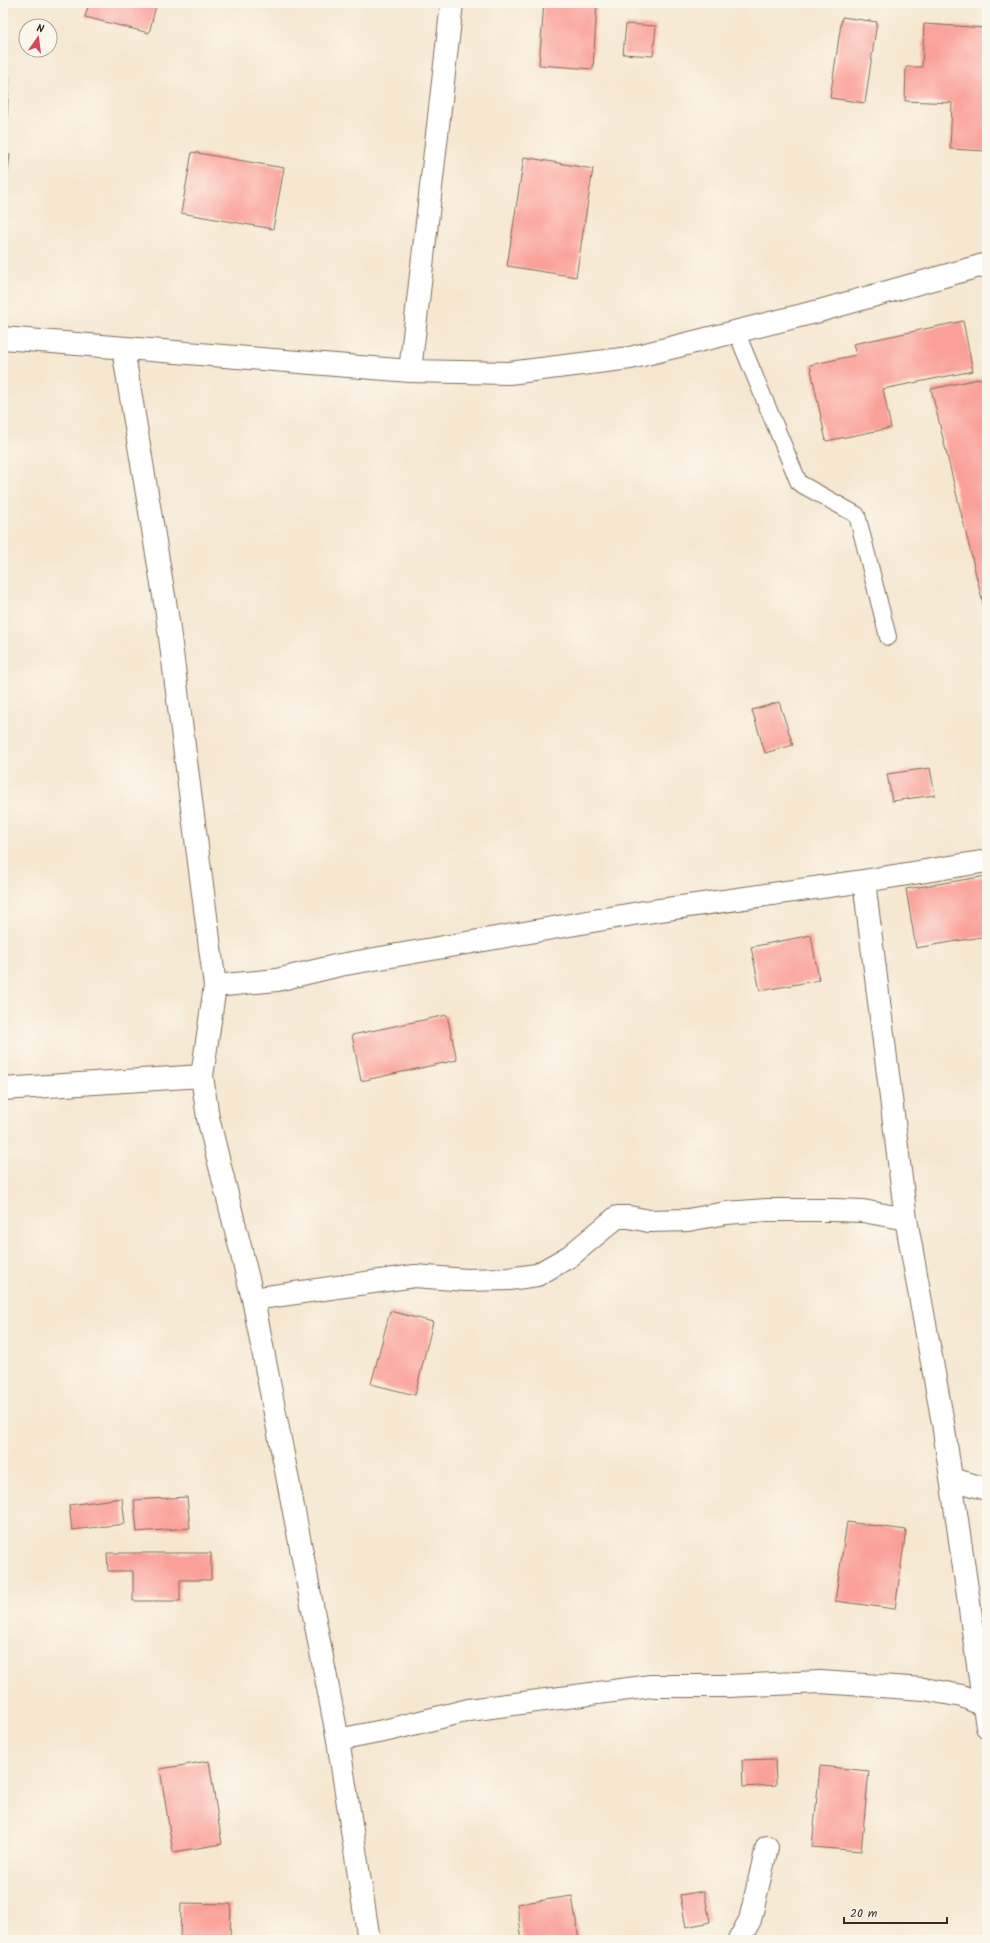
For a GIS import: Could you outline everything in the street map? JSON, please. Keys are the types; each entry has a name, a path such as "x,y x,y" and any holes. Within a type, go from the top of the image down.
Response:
{"street":[{"path":"410,371 452,3"},
{"path":"3,338 123,349 410,371 509,373 630,358 819,311 987,264"},
{"path":"123,349 167,614 215,986 202,1076 208,1118 253,1299 338,1740 369,1940"},
{"path":"215,986 277,980 340,965 624,916 864,881 987,861"},
{"path":"864,881 906,1218 952,1479 987,1727"},
{"path":"3,1089 202,1076"},
{"path":"253,1299 415,1276 466,1280 509,1279 537,1275 570,1256 617,1217 629,1217 649,1221 665,1221 688,1220 726,1213 767,1210 834,1210 863,1211 906,1218"},
{"path":"952,1479 987,1489"},
{"path":"338,1740 388,1730 470,1710 651,1686 728,1686 820,1682 924,1689 962,1696 983,1704"},
{"path":"739,1940 750,1920 768,1848"}],"lane":[{"path":"736,331 799,483 857,515 888,637"}],"building":[{"path":"89,3 144,3 156,6 149,33 85,17"},
{"path":"544,3 597,3 593,69 539,65"},
{"path":"842,17 877,22 865,103 830,98"},
{"path":"626,24 656,26 653,56 623,54"},
{"path":"924,24 987,28 987,151 950,149 952,103 905,101 906,67 922,67"},
{"path":"3,76 9,77 6,135 3,135"},
{"path":"192,152 284,168 273,229 181,213"},
{"path":"3,154 10,155 4,200 3,200"},
{"path":"524,157 593,169 576,277 507,266"},
{"path":"963,321 973,371 883,389 891,428 826,441 810,365 856,355 853,344"},
{"path":"983,378 987,393 986,616 931,389"},
{"path":"779,702 793,745 765,753 752,710"},
{"path":"930,768 935,795 892,801 887,774"},
{"path":"987,876 987,936 916,948 906,889"},
{"path":"811,935 819,980 760,991 751,947"},
{"path":"447,1015 457,1060 361,1081 352,1035"},
{"path":"390,1311 433,1322 415,1395 371,1384"},
{"path":"187,1497 190,1528 137,1532 134,1500"},
{"path":"122,1498 125,1524 72,1530 69,1505"},
{"path":"847,1522 906,1530 895,1609 835,1601"},
{"path":"107,1553 211,1553 211,1580 180,1580 180,1601 133,1601 133,1571 108,1571"},
{"path":"775,1759 776,1785 743,1787 742,1760"},
{"path":"209,1761 222,1844 173,1852 160,1769"},
{"path":"820,1766 869,1771 861,1851 812,1847"},
{"path":"704,1891 710,1922 686,1927 680,1895"},
{"path":"572,1896 579,1940 522,1940 517,1904"},
{"path":"181,1903 231,1904 230,1940 180,1940"}]}
